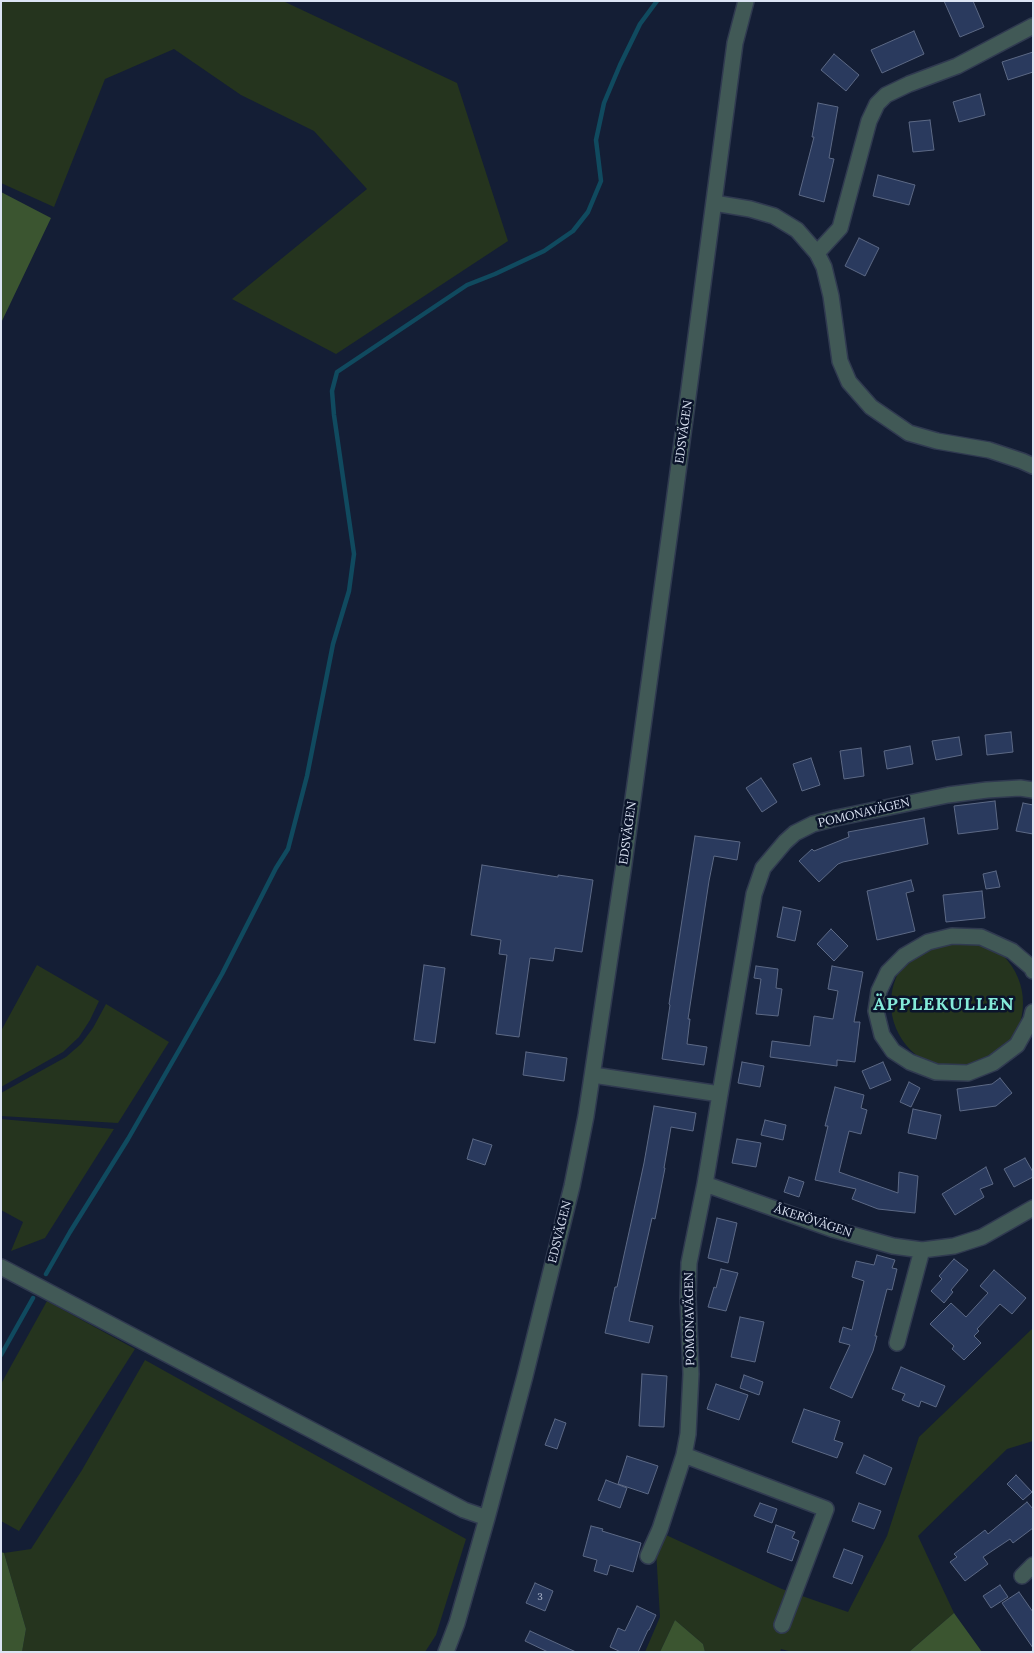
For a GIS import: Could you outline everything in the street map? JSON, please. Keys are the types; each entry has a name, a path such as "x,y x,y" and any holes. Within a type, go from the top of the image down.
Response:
{"street":[{"name":"EDSVÄGEN","path":"446,1652 457,1623 525,1376 572,1186 593,1075 672,517 735,43 746,1"},
{"path":"817,253 840,228 869,121 878,104 886,95 957,66 1033,26"},
{"path":"714,203 750,209 774,216 797,230 817,253 824,267 831,296 840,361 850,382 872,407 909,433 937,441 989,450 1033,466"},
{"name":"POMONAVÄGEN","path":"648,1556 660,1529 684,1455 688,1434 691,1374 688,1298 689,1263 706,1184 754,894 763,868 785,842 796,833 813,824 948,795 1020,788 1033,790"},
{"path":"1033,969 1012,951 981,936 952,936 928,942 904,956 888,972 879,991 876,1011 882,1035 893,1051 910,1062 936,1072 968,1073 993,1063 1016,1044 1032,1020 1033,1012"},
{"path":"593,1075 720,1094"},
{"name":"ÅKERÖVÄGEN","path":"706,1184 832,1228 893,1246 922,1250 954,1246 982,1237 1033,1208"},
{"path":"897,1343 922,1250"},
{"path":"1,1267 464,1510 487,1518"},
{"path":"684,1455 826,1509 782,1625"}],"green space":[{"path":"1,1 283,1 457,83 508,241 336,354 232,299 367,189 314,131 241,95 174,49 105,79 54,207 1,183"},
{"path":"1,192 51,218 1,323"},
{"path":"957,937 982,942 1003,957 1018,978 1023,1003 1018,1028 1003,1049 982,1064 957,1069 932,1064 911,1049 896,1028 891,1003 896,978 911,957 932,942"},
{"path":"37,965 99,1001 79,1037 63,1052 1,1087 1,1031"},
{"path":"106,1004 169,1042 118,1123 1,1116 1,1093 66,1057 81,1044 93,1028"},
{"path":"1,1119 114,1129 45,1238 11,1251 23,1222 1,1210"},
{"path":"47,1301 135,1349 19,1531 1,1521 1,1384"},
{"path":"1033,1328 1033,1441 1007,1449 918,1536 954,1613 909,1652 792,1652 781,1649 780,1652 705,1652 703,1644 675,1620 660,1652 645,1652 660,1617 656,1550 664,1534 782,1589 848,1612 887,1536 919,1437"},
{"path":"145,1360 466,1539 436,1635 425,1652 22,1652 26,1629 4,1553 31,1549 82,1470"},
{"path":"1,1552 4,1553 26,1629 22,1652 1,1652"},
{"path":"954,1613 982,1652 909,1652"},
{"path":"675,1620 703,1644 705,1652 660,1652"}],"building":[{"path":"944,1 973,1 984,27 960,37"},
{"path":"914,31 924,54 882,73 871,50"},
{"path":"1033,52 1033,72 1008,80 1002,62"},
{"path":"834,54 859,75 846,91 821,70"},
{"path":"980,94 985,115 959,122 953,102"},
{"path":"818,103 838,107 829,158 834,159 824,202 799,195 814,137 812,137"},
{"path":"930,120 934,150 913,152 909,122"},
{"path":"878,175 915,185 909,205 873,196"},
{"path":"859,238 879,248 865,276 845,266"},
{"path":"1011,732 1013,752 987,755 985,735"},
{"path":"959,737 962,755 936,760 932,741"},
{"path":"910,746 913,764 887,769 884,751"},
{"path":"861,748 864,776 844,779 840,751"},
{"path":"811,758 820,785 802,791 793,764"},
{"path":"761,778 777,802 762,812 746,788"},
{"path":"995,801 998,829 958,834 954,806"},
{"path":"1023,803 1033,805 1033,834 1016,831"},
{"path":"924,818 928,844 843,862 838,864 819,882 799,861 812,849 814,851 849,837 848,832"},
{"path":"695,836 740,842 737,860 714,856 709,881 688,1019 690,1019 687,1044 707,1047 704,1065 662,1059"},
{"path":"482,865 558,877 558,875 593,880 582,952 555,948 553,961 530,958 519,1037 496,1034 507,955 499,954 501,940 471,935"},
{"path":"996,871 1000,887 986,889 983,874"},
{"path":"911,880 914,891 906,893 915,931 877,940 867,891"},
{"path":"982,891 985,918 946,922 943,895"},
{"path":"783,907 801,911 795,941 777,937"},
{"path":"831,929 848,946 834,961 817,944"},
{"path":"424,965 445,968 435,1043 414,1040"},
{"path":"756,966 778,969 776,988 782,989 778,1016 756,1014 761,979 754,978"},
{"path":"832,966 863,972 854,1022 860,1022 855,1062 837,1060 837,1066 770,1057 772,1041 810,1046 814,1016 833,1019 838,991 828,989"},
{"path":"526,1052 567,1058 564,1081 523,1075"},
{"path":"742,1062 764,1066 760,1087 738,1083"},
{"path":"883,1062 891,1080 870,1089 862,1071"},
{"path":"1000,1078 1012,1093 996,1106 960,1111 957,1089 992,1084"},
{"path":"909,1082 920,1088 911,1107 900,1102"},
{"path":"835,1087 864,1095 861,1108 867,1110 861,1134 849,1131 839,1172 898,1193 899,1172 918,1176 915,1213 878,1209 852,1199 856,1189 815,1180 828,1126 825,1126"},
{"path":"654,1106 696,1113 693,1131 671,1127 655,1219 652,1218 629,1321 653,1326 649,1343 605,1333 633,1214"},
{"path":"913,1109 941,1115 936,1139 908,1133"},
{"path":"765,1120 786,1125 783,1140 761,1135"},
{"path":"473,1139 492,1145 485,1165 467,1159"},
{"path":"737,1139 761,1143 756,1167 732,1163"},
{"path":"1025,1158 1033,1172 1033,1177 1014,1187 1004,1169"},
{"path":"986,1167 993,1184 980,1189 984,1197 955,1215 942,1194"},
{"path":"789,1177 804,1182 799,1197 784,1192"},
{"path":"717,1218 737,1223 728,1263 708,1258"},
{"path":"877,1255 895,1260 892,1268 897,1269 892,1290 887,1289 873,1351 852,1398 830,1388 850,1345 839,1342 843,1327 852,1330 864,1281 852,1277 856,1261 874,1265"},
{"path":"954,1259 968,1270 951,1290 953,1292 944,1303 931,1291 942,1279 939,1276"},
{"path":"721,1269 738,1273 726,1311 708,1307"},
{"path":"994,1270 1026,1298 1012,1314 1000,1304 977,1329 979,1331 974,1336 981,1343 964,1360 952,1349 954,1346 930,1324 951,1303 966,1317 988,1293 980,1286"},
{"path":"740,1317 764,1322 755,1362 731,1357"},
{"path":"901,1367 945,1386 936,1407 921,1401 919,1407 902,1400 905,1394 892,1389"},
{"path":"642,1374 667,1376 664,1427 639,1426"},
{"path":"744,1375 763,1382 759,1395 740,1388"},
{"path":"716,1384 748,1395 739,1420 707,1409"},
{"path":"804,1409 840,1421 834,1440 843,1443 837,1458 792,1442"},
{"path":"555,1419 566,1423 557,1449 545,1445"},
{"path":"864,1455 892,1468 885,1485 856,1473"},
{"path":"627,1456 658,1466 648,1494 618,1484"},
{"path":"1016,1475 1032,1492 1023,1500 1007,1484"},
{"path":"606,1480 627,1488 620,1508 598,1500"},
{"path":"1027,1502 1033,1509 1033,1528 1013,1543 1010,1539 983,1557 988,1564 965,1581 950,1562 957,1557 954,1554 985,1530 988,1534"},
{"path":"760,1503 777,1509 772,1523 754,1516"},
{"path":"859,1503 881,1511 874,1529 852,1521"},
{"path":"776,1525 795,1532 792,1538 799,1541 792,1561 767,1552"},
{"path":"591,1526 641,1543 633,1572 610,1565 607,1575 594,1571 597,1560 583,1556"},
{"path":"844,1549 863,1556 852,1584 833,1577"},
{"path":"535,1583 553,1591 545,1611 526,1603"},
{"path":"1000,1585 1008,1597 991,1608 983,1596"},
{"path":"1019,1592 1033,1612 1033,1648 1002,1603"},
{"path":"637,1606 656,1615 638,1652 621,1652 610,1647 618,1628 625,1631"},
{"path":"530,1631 576,1652 548,1652 525,1641"}],"waterway":[{"path":"46,1274 128,1139 182,1045 222,974 276,868 288,849 307,776 333,644 349,591 354,554 334,415 332,391 337,372 467,285 544,251 573,231 588,212 601,181 596,140 604,103 640,24 657,1"},
{"path":"1,1355 33,1298"}],"district":[{"name":"ÄPPLEKULLEN","path":"944,1005"}]}
